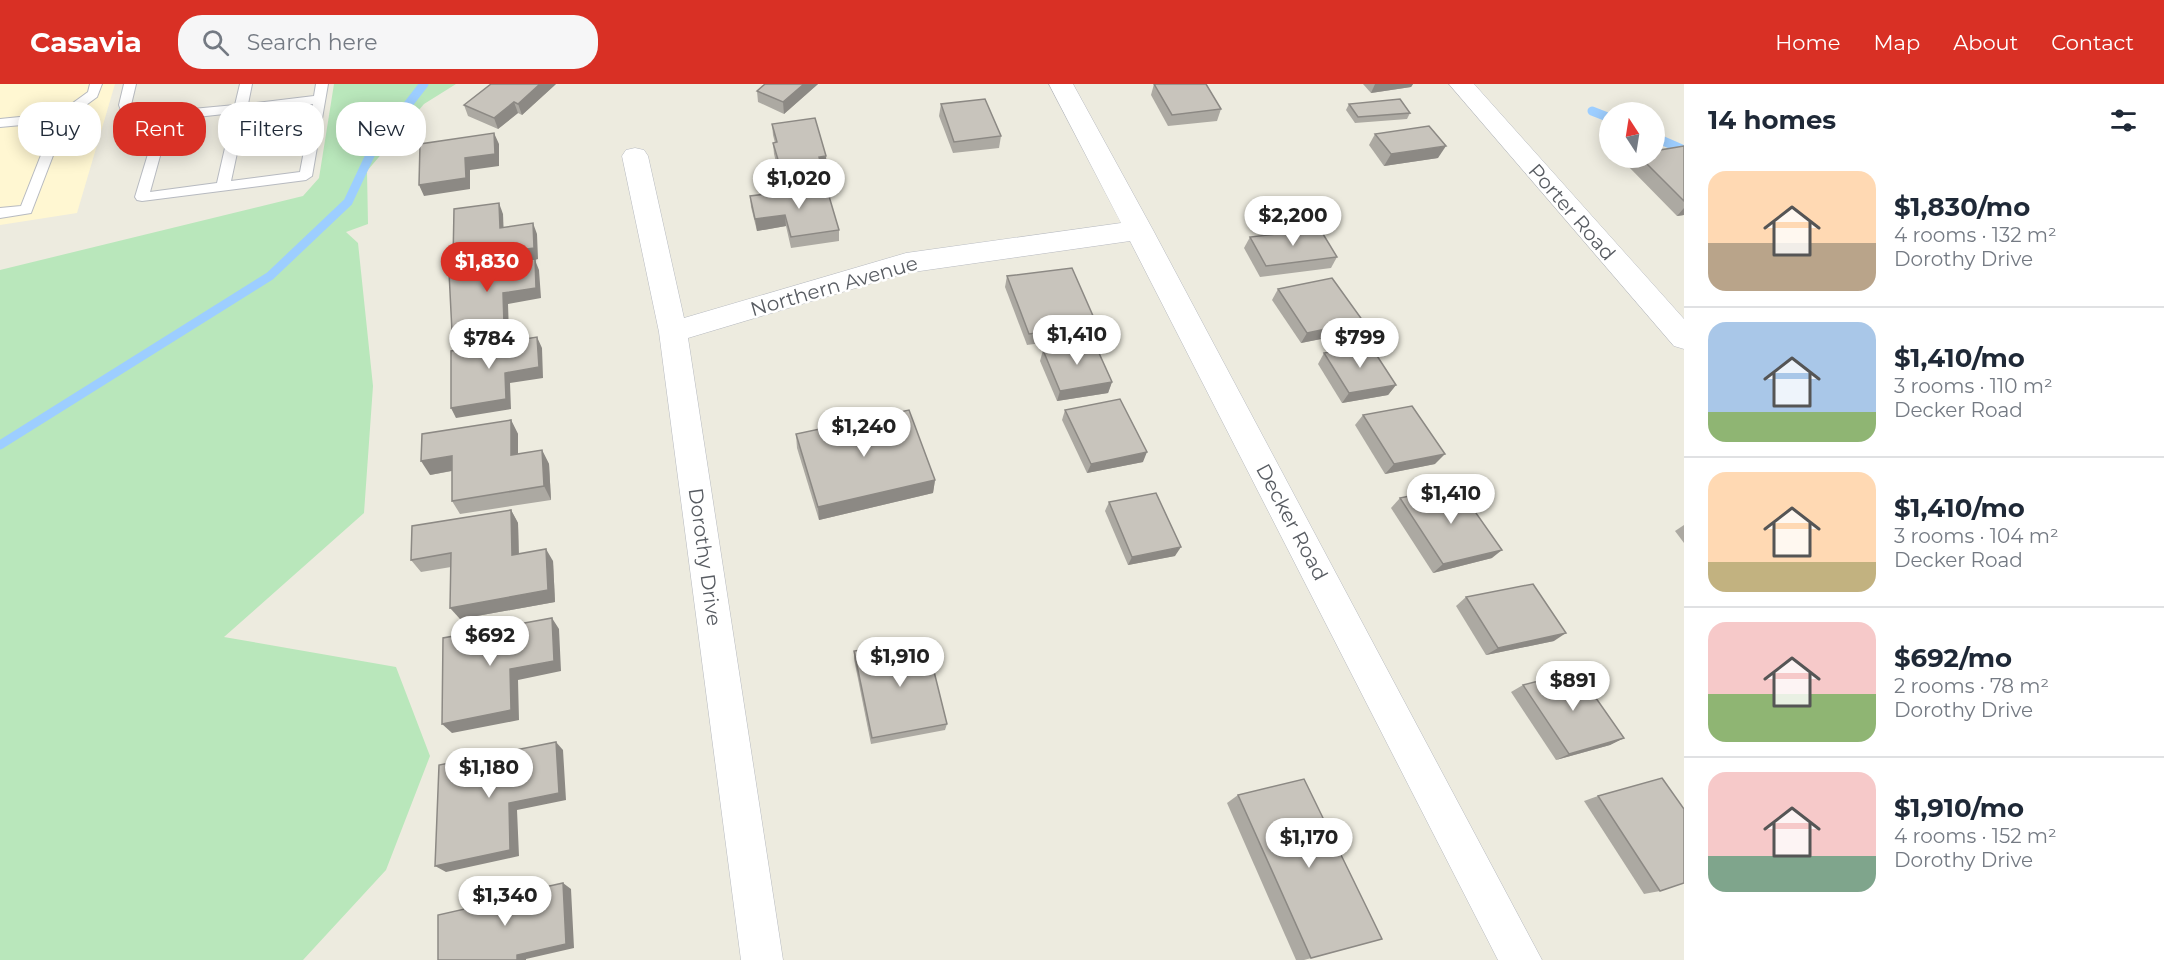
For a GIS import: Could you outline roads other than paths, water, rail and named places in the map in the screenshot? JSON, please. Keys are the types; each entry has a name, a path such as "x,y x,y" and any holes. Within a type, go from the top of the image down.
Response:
{"street":[{"name":"Decker Road","path":"1061,84 1521,960"},
{"name":"Porter Road","path":"1461,84 1684,338"},
{"name":"Dorothy Drive","path":"635,156 673,332 762,960"},
{"name":"Northern Avenue","path":"673,332 906,263 1140,231"}],"lane":[{"path":"82,102 93,94 96,84"},
{"path":"126,102 130,84"},
{"path":"242,102 246,84"},
{"path":"154,156 142,197 306,177 322,84"},
{"path":"293,102 319,99"},
{"path":"0,123 18,121"},
{"path":"0,213 26,210 47,156"},
{"path":"223,187 230,156"}],"waterway":[{"path":"0,445 270,276 348,202 372,151 424,84"},
{"path":"1592,111 1599,114"},
{"path":"1665,142 1684,150"}]}
